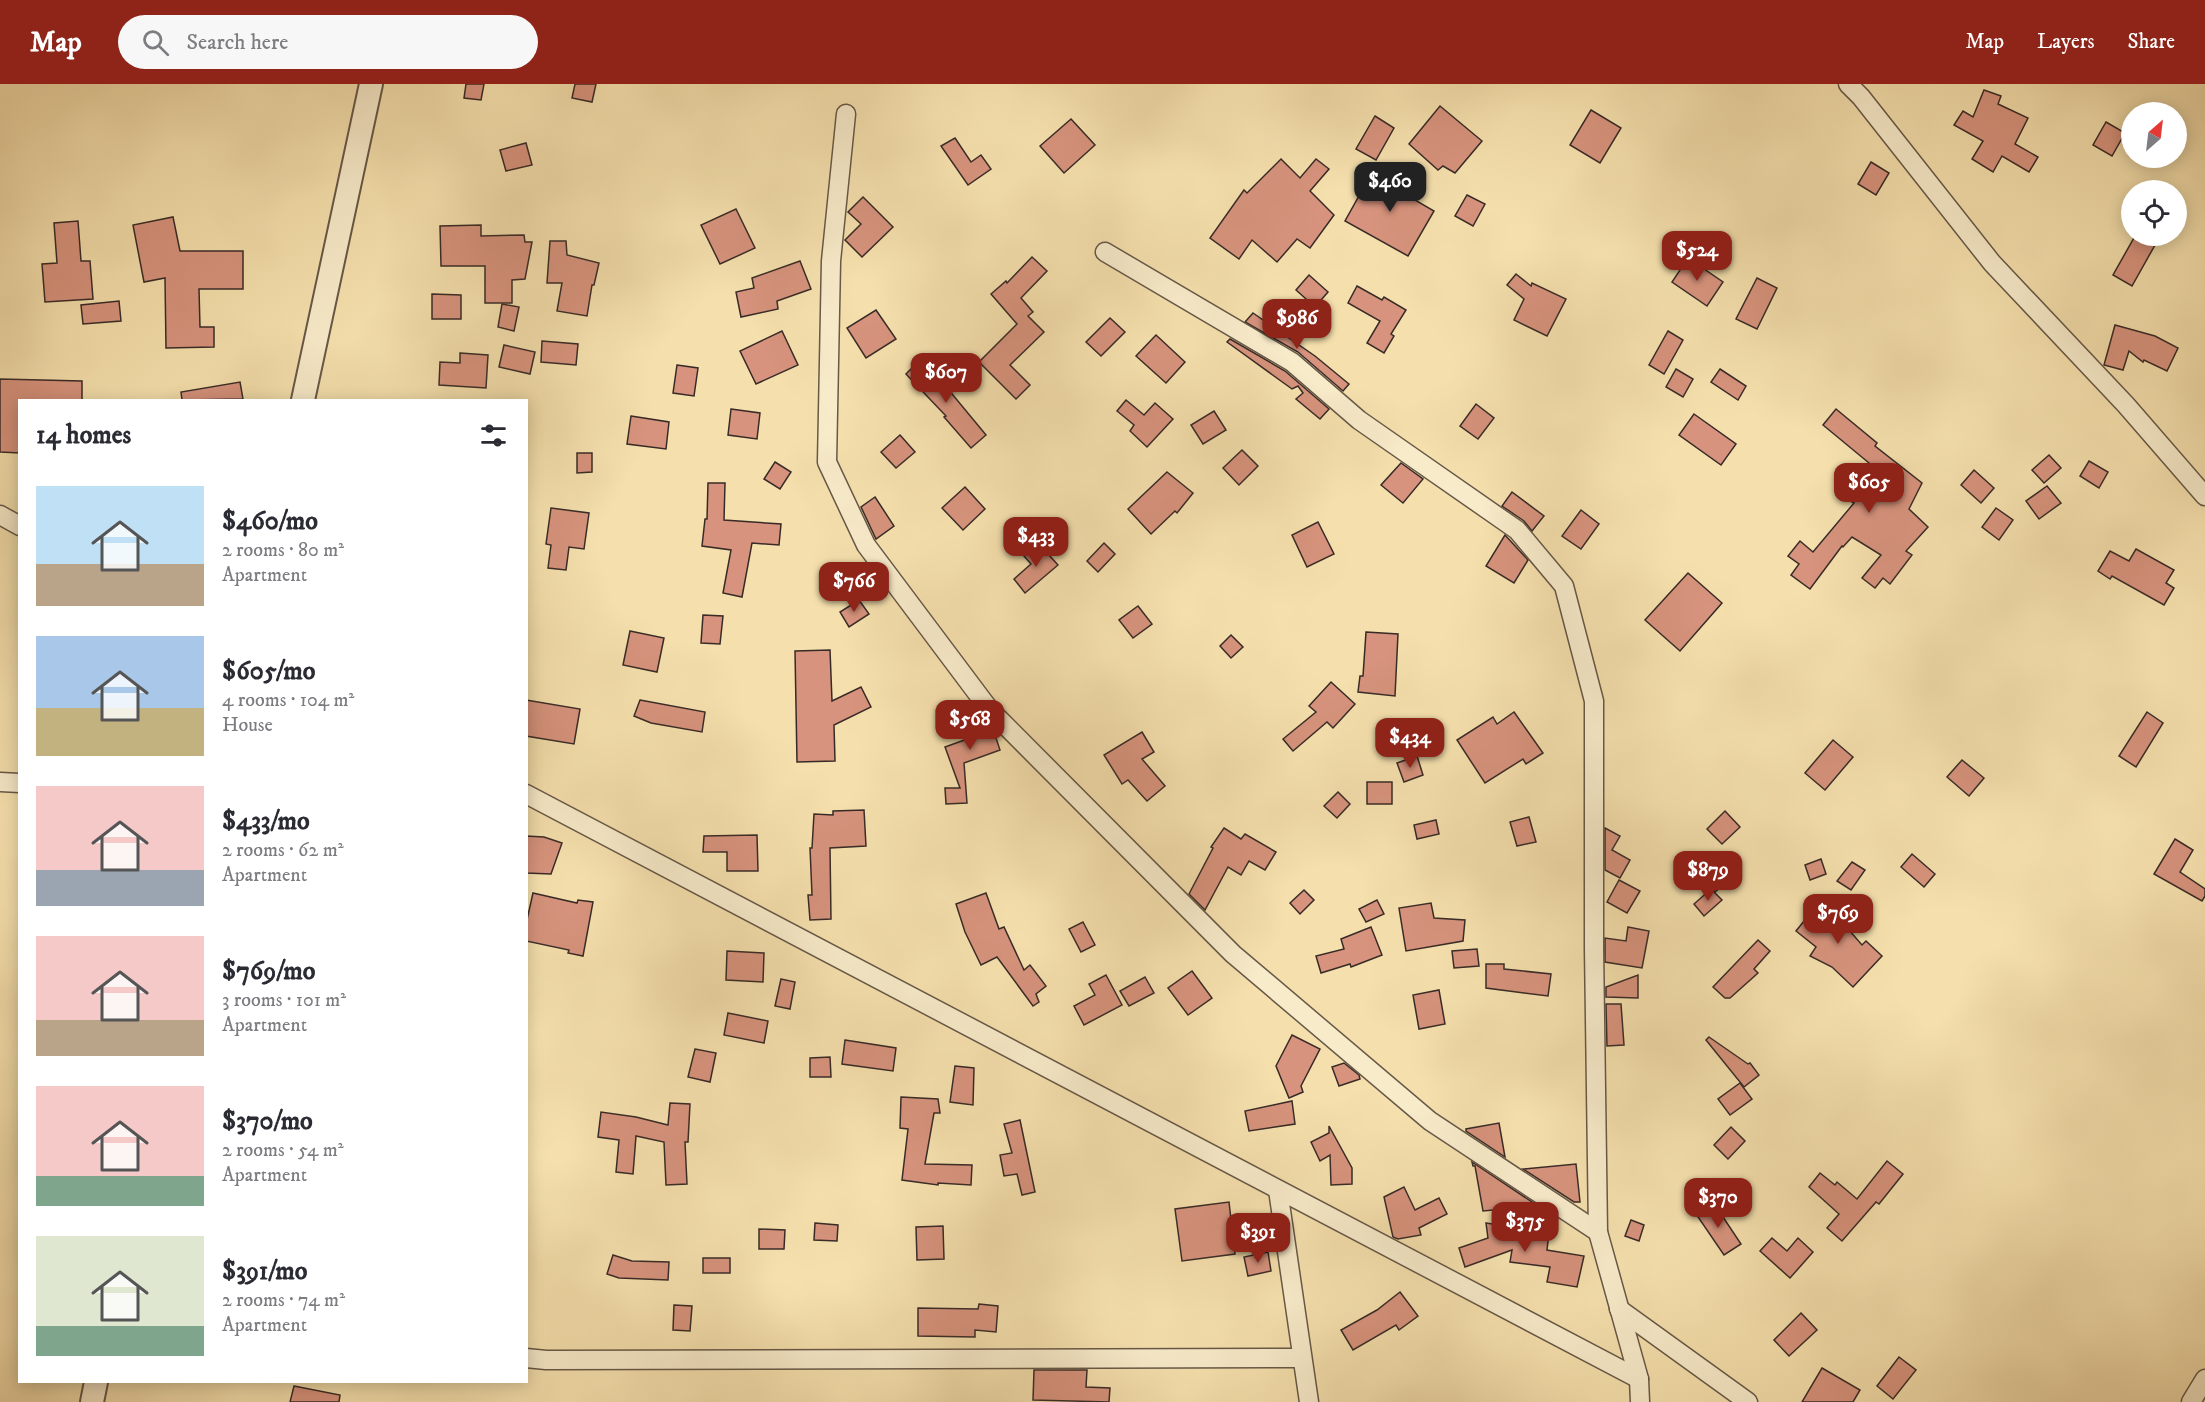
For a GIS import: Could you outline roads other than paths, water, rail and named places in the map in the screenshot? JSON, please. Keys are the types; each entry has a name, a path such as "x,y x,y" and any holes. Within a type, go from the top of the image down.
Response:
{"street":[{"path":"303,399 371,84"},
{"path":"1848,84 1861,97 1992,263 2126,405 2205,496"},
{"path":"846,114 831,261 827,462 866,545 988,709 1233,954 1430,1122 1598,1232"},
{"path":"1106,252 1292,362 1359,420 1517,530 1564,586 1594,701 1594,948 1598,1232 1639,1379 1640,1402"},
{"path":"0,515 18,525"},
{"path":"0,782 18,783"},
{"path":"528,795 1639,1379"},
{"path":"1278,1190 1309,1402"},
{"path":"1619,1310 1748,1402"},
{"path":"528,1358 570,1360 1302,1358"},
{"path":"2191,1402 2205,1379"},
{"path":"92,1402 96,1383"}]}
